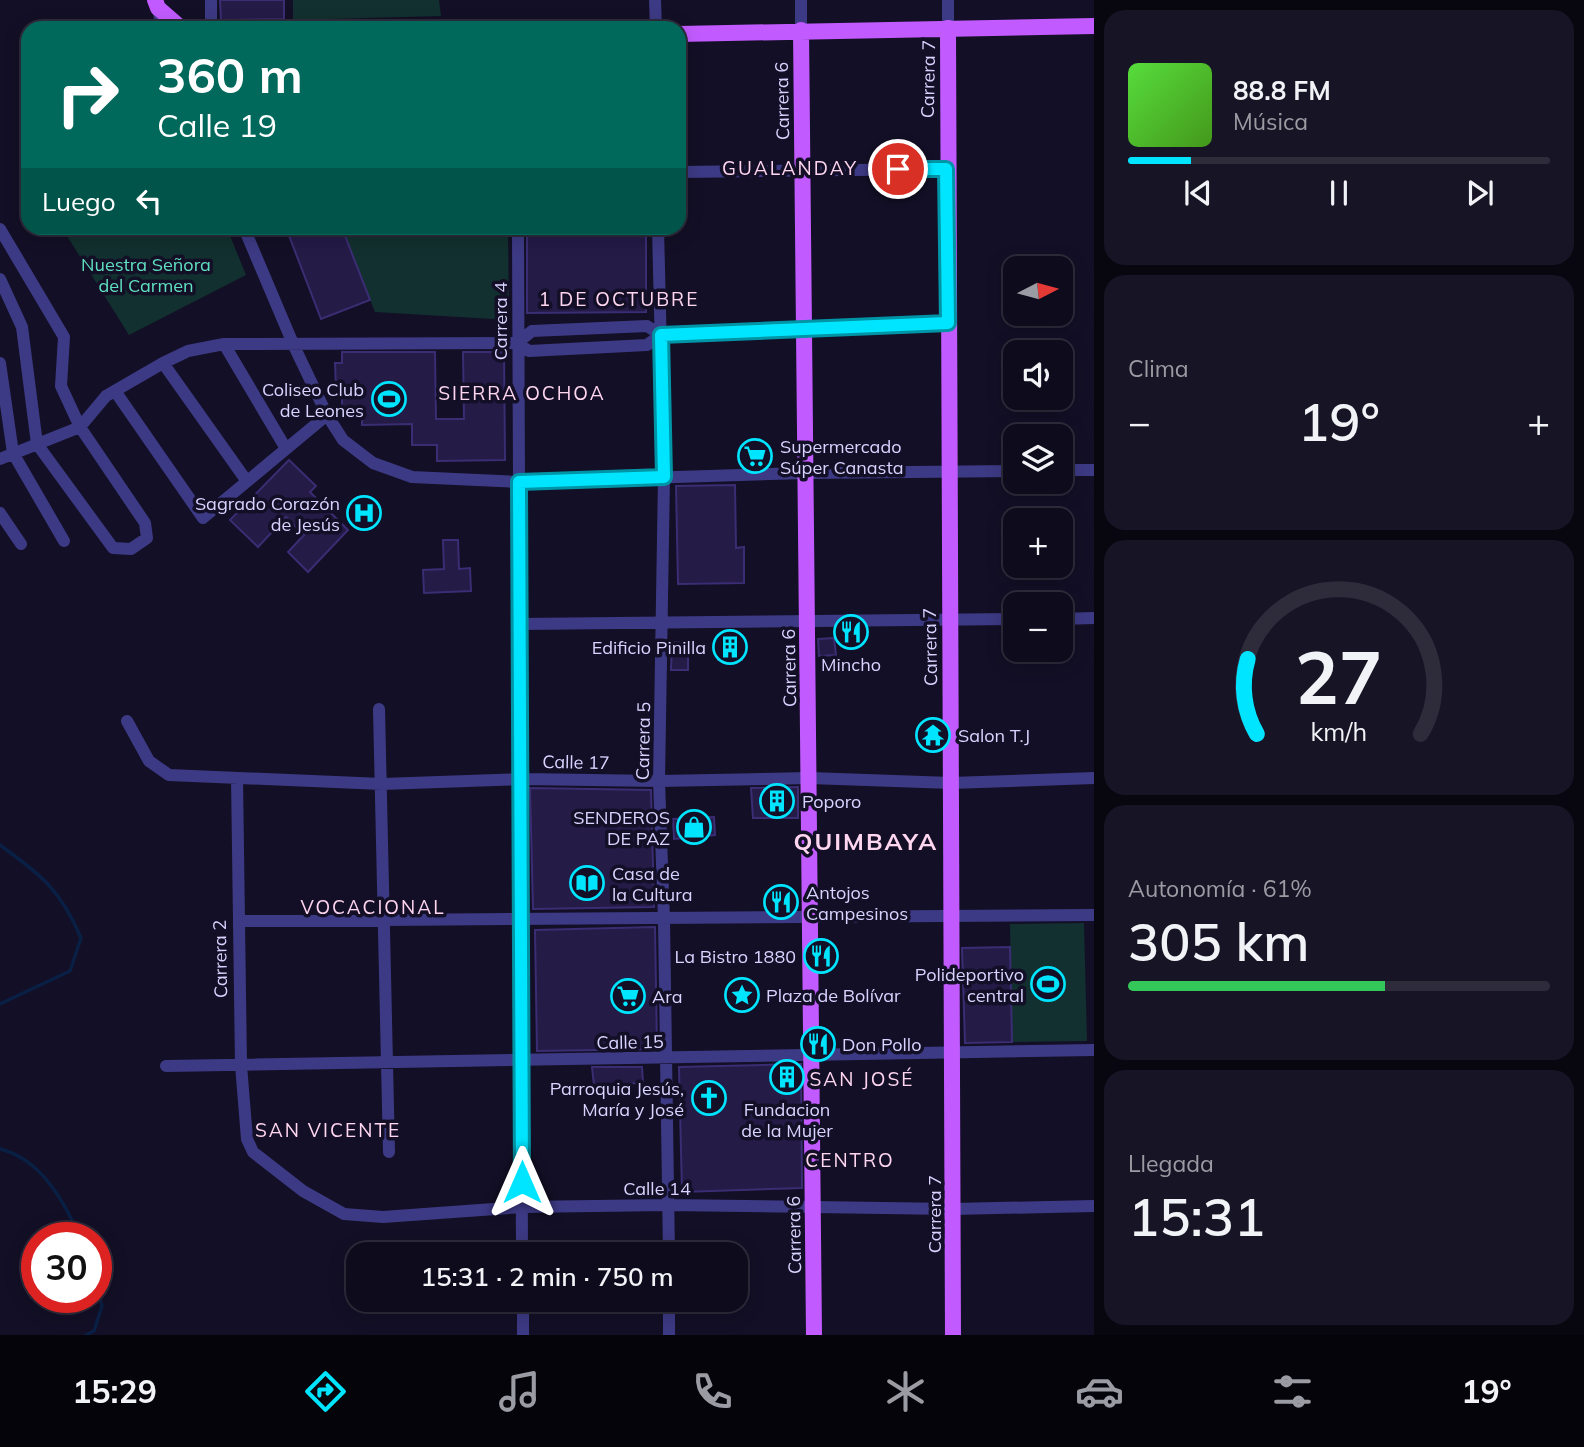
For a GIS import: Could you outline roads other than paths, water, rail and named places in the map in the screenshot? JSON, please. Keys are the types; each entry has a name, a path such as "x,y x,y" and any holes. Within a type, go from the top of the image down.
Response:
{"main road":[{"path":"157,4 174,21"},
{"path":"686,34 1094,26"},
{"name":"Carrera 7","path":"948,28 946,169 953,1335"},
{"name":"Carrera 6","path":"801,30 814,1335"}],"street":[{"path":"211,0 211,21"},
{"path":"655,0 656,21"},
{"name":"Carrera 6","path":"801,0 801,30"},
{"name":"Carrera 7","path":"948,0 948,28"},
{"path":"686,172 946,169"},
{"path":"0,229 64,337 61,386 80,427 145,523 147,538 131,549 113,548 37,444 22,327 0,279"},
{"path":"247,235 327,415 343,440 373,463 412,477 519,482 805,473 1003,471"},
{"name":"Carrera 4","path":"518,235 522,1242"},
{"name":"Carrera 5","path":"658,235 664,477 664,623 659,781 669,1242"},
{"path":"0,459 80,427 106,396 163,363 188,351 225,344 295,346 517,343 529,351 648,345 661,335 948,323"},
{"path":"517,343 532,331 647,326 661,335"},
{"path":"225,344 285,447"},
{"path":"0,363 13,453 64,541"},
{"path":"163,363 246,480"},
{"path":"115,391 201,517 205,517 285,447 327,415"},
{"path":"1073,470 1094,470"},
{"path":"0,513 21,544"},
{"path":"1073,619 1094,618"},
{"path":"520,624 1003,619"},
{"path":"379,709 389,1152"},
{"name":"Calle 17","path":"127,721 149,761 169,775 382,784 522,779 659,781 810,778 951,783 1094,778"},
{"name":"Carrera 2","path":"237,778 241,1065 247,1139"},
{"path":"239,921 1094,915"},
{"name":"Calle 15","path":"166,1066 522,1062 1094,1050"},
{"name":"Calle 14","path":"247,1139 253,1152 303,1191 344,1213 383,1217 522,1207 668,1205 953,1209 1094,1206"},
{"path":"523,1312 523,1335"},
{"path":"669,1312 669,1335"}],"waterway":[{"path":"0,845 27,865 57,895 81,938 70,971 0,1004"},
{"path":"0,1149 15,1154 39,1172 67,1209 73,1222"},
{"path":"86,1335 94,1331 100,1313"}],"place":[{"name":"Coliseo Club de Leones","path":"389,399"},
{"name":"Supermercado Súper Canasta","path":"755,456"},
{"name":"Sagrado Corazón de Jesús","path":"364,513"},
{"name":"Mincho","path":"851,632"},
{"name":"Edificio Pinilla","path":"730,647"},
{"name":"Salon T.J","path":"933,735"},
{"name":"Poporo","path":"777,801"},
{"name":"SENDEROS DE PAZ","path":"694,827"},
{"name":"Casa de la Cultura","path":"587,883"},
{"name":"Antojos Campesinos","path":"781,902"},
{"name":"La Bistro 1880","path":"821,956"},
{"name":"Polideportivo central","path":"1048,984"},
{"name":"Plaza de Bolívar","path":"742,995"},
{"name":"Ara","path":"628,996"},
{"name":"Don Pollo","path":"818,1044"},
{"name":"Fundacion de la Mujer","path":"787,1077"},
{"name":"Parroquia Jesús, María y José","path":"709,1098"}],"district":[{"name":"GUALANDAY","path":"790,168"},
{"name":"1 DE OCTUBRE","path":"619,299"},
{"name":"SIERRA OCHOA","path":"522,393"},
{"name":"QUIMBAYA","path":"866,841"},
{"name":"VOCACIONAL","path":"373,907"},
{"name":"SAN JOSÉ","path":"862,1079"},
{"name":"SAN VICENTE","path":"328,1130"},
{"name":"CENTRO","path":"850,1160"}],"park label":[{"name":"Nuestra Señora del Carmen","path":"146,274"}]}
